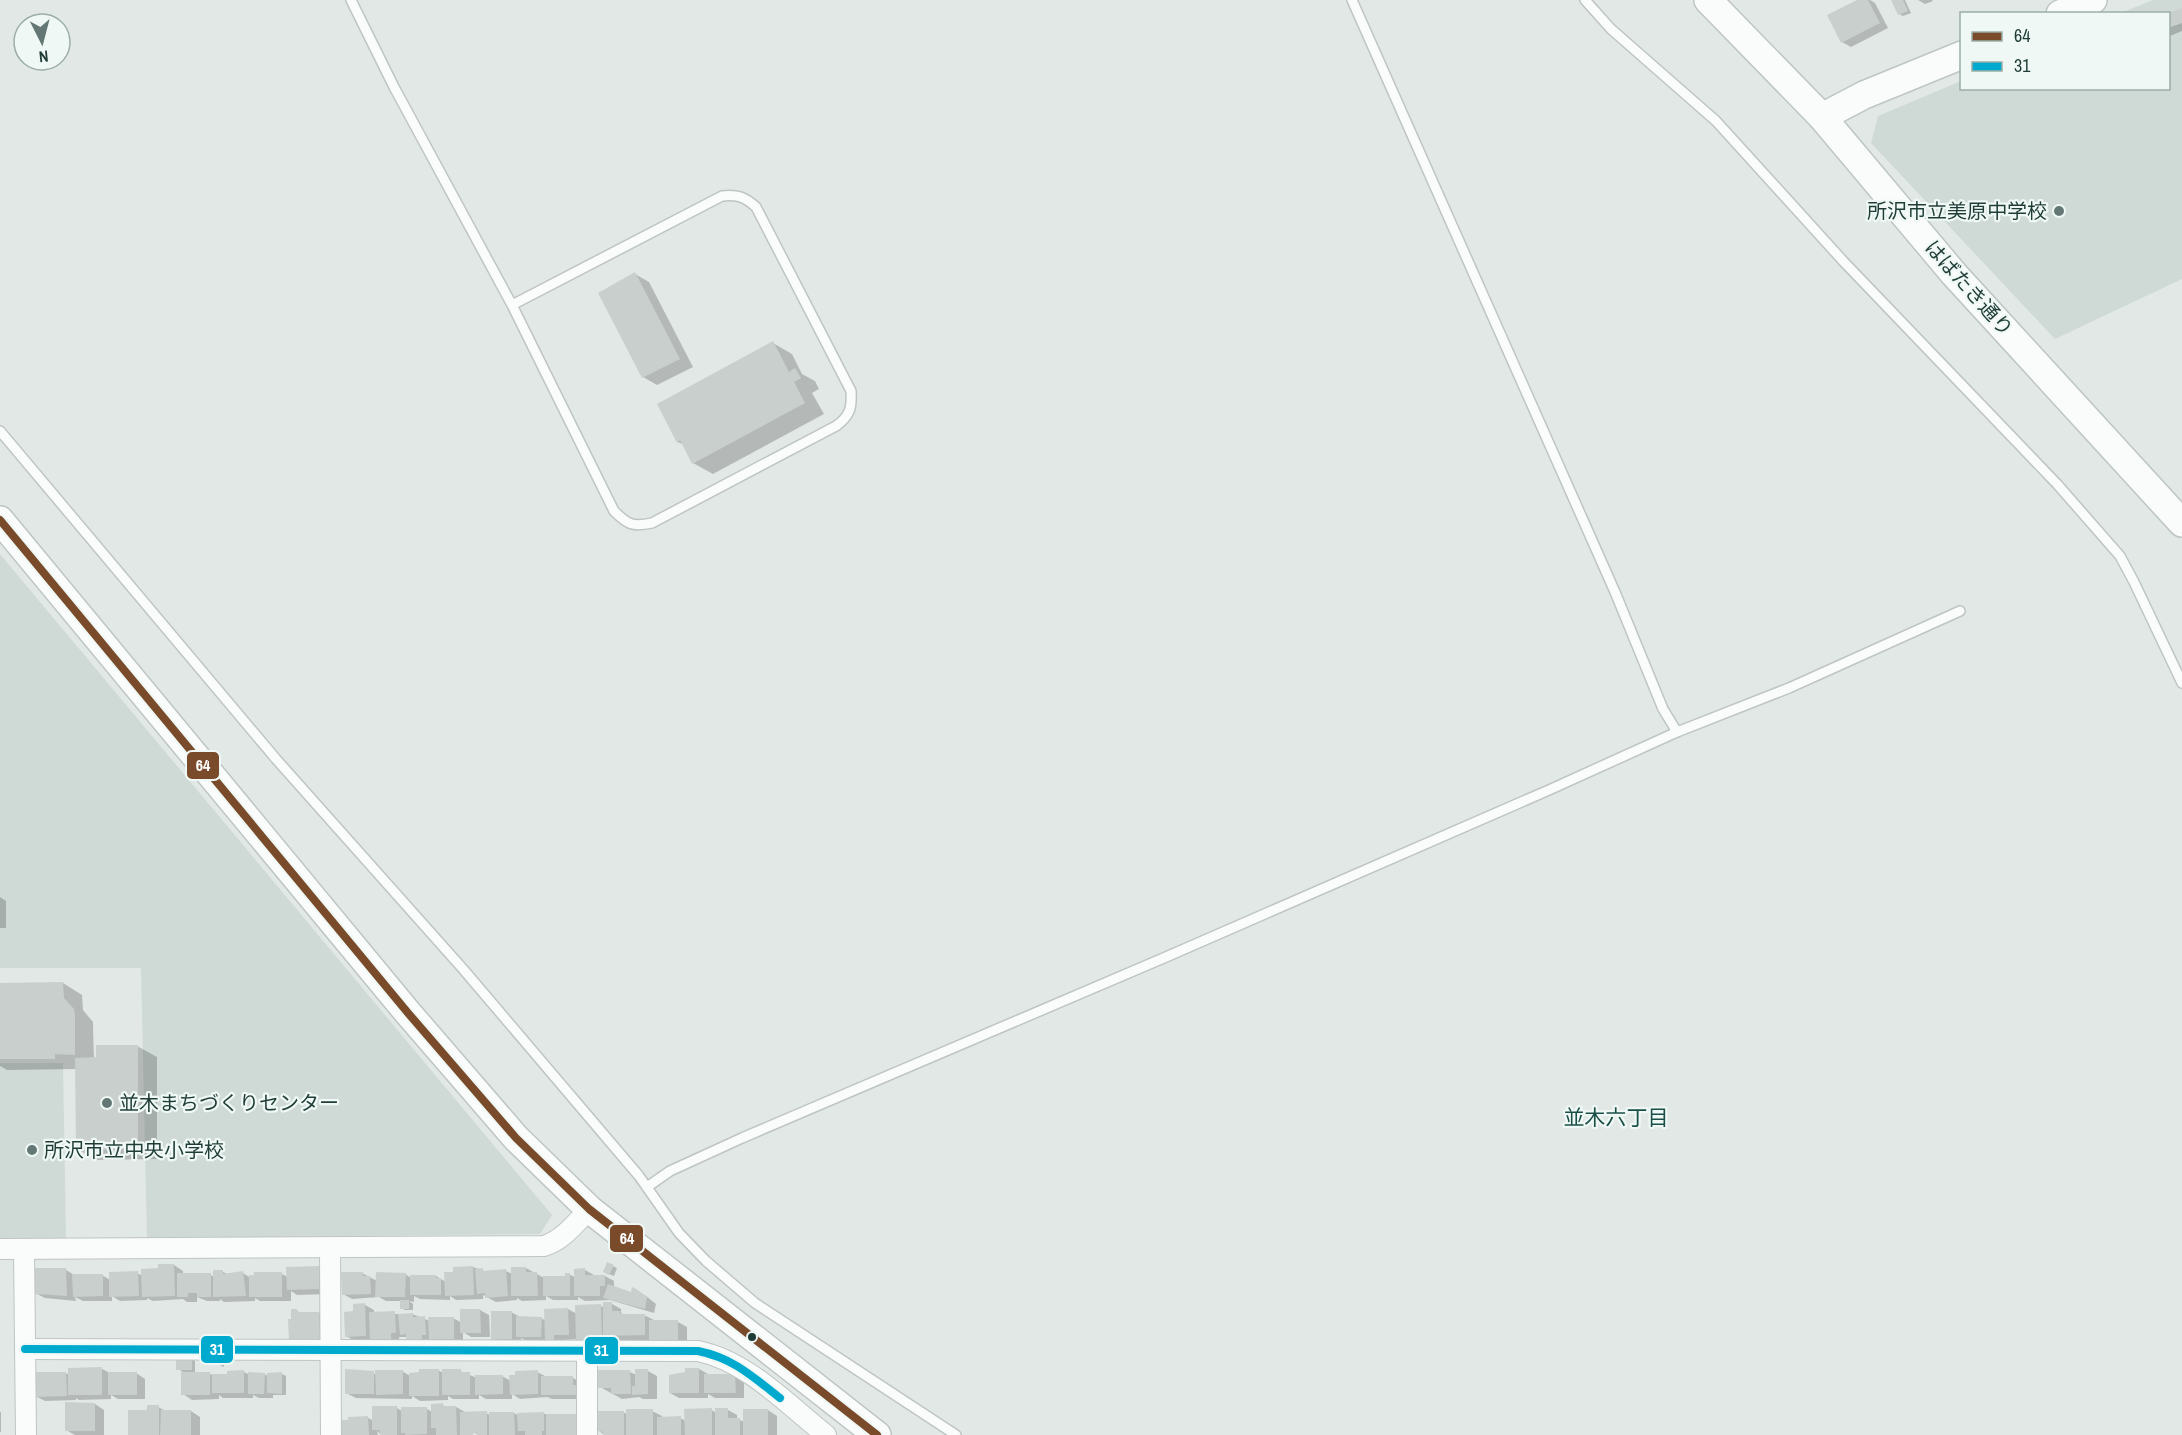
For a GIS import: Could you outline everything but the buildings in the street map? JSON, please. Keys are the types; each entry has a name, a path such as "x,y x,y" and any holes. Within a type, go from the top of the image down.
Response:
{"street":[{"name":"はばたき通り","path":"1708,0 1822,117 1954,274 2182,524"},
{"path":"2065,12 2093,0"},
{"path":"1822,117 1864,95 1960,56"},
{"path":"0,520 454,1067 516,1138 589,1209 870,1433"},
{"path":"0,1250 544,1246 553,1243 563,1235 589,1209"},
{"path":"330,1248 331,1435"},
{"path":"24,1250 26,1435"},
{"path":"26,1349 677,1350 714,1354 741,1367 823,1434"},
{"path":"587,1350 587,1435"}],"lane":[{"path":"351,0 394,87 512,305 614,511 624,521 637,526 652,522 836,426 847,418 852,405 851,391 756,207 746,198 735,194 722,196 512,305"},
{"path":"1352,0 1615,592 1663,709 1677,732"},
{"path":"1585,0 1611,29 1716,121 1844,262 2057,484 2120,556 2182,683"},
{"path":"0,432 188,656 320,809 463,969 646,1187 678,1233 755,1304 956,1435"},
{"path":"646,1187 670,1172 742,1138 1166,957 1677,732 1789,688 1960,611"}],"shaded area":[{"name":"所沢市立美原中学校","path":"2153,0 2182,0 2182,279 2055,339 1871,143 1878,116 1960,81 1960,90 2170,90 2170,12 2123,12"},
{"path":"0,554 552,1215 540,1234 147,1238 141,968 0,968"},
{"name":"所沢市立中央小学校","path":"0,1063 63,1063 66,1238 0,1238"}],"transit line":[{"name":"64","path":"0,520 408,1013 516,1138 589,1209 877,1435"},
{"name":"31","path":"25,1349 698,1351 732,1363 780,1398"}],"place":[{"name":"所沢市立美原中学校","path":"2059,211"},
{"name":"並木まちづくりセンター","path":"107,1103"},
{"name":"所沢市立中央小学校","path":"32,1150"}],"district":[{"name":"並木六丁目","path":"1616,1118"}]}
